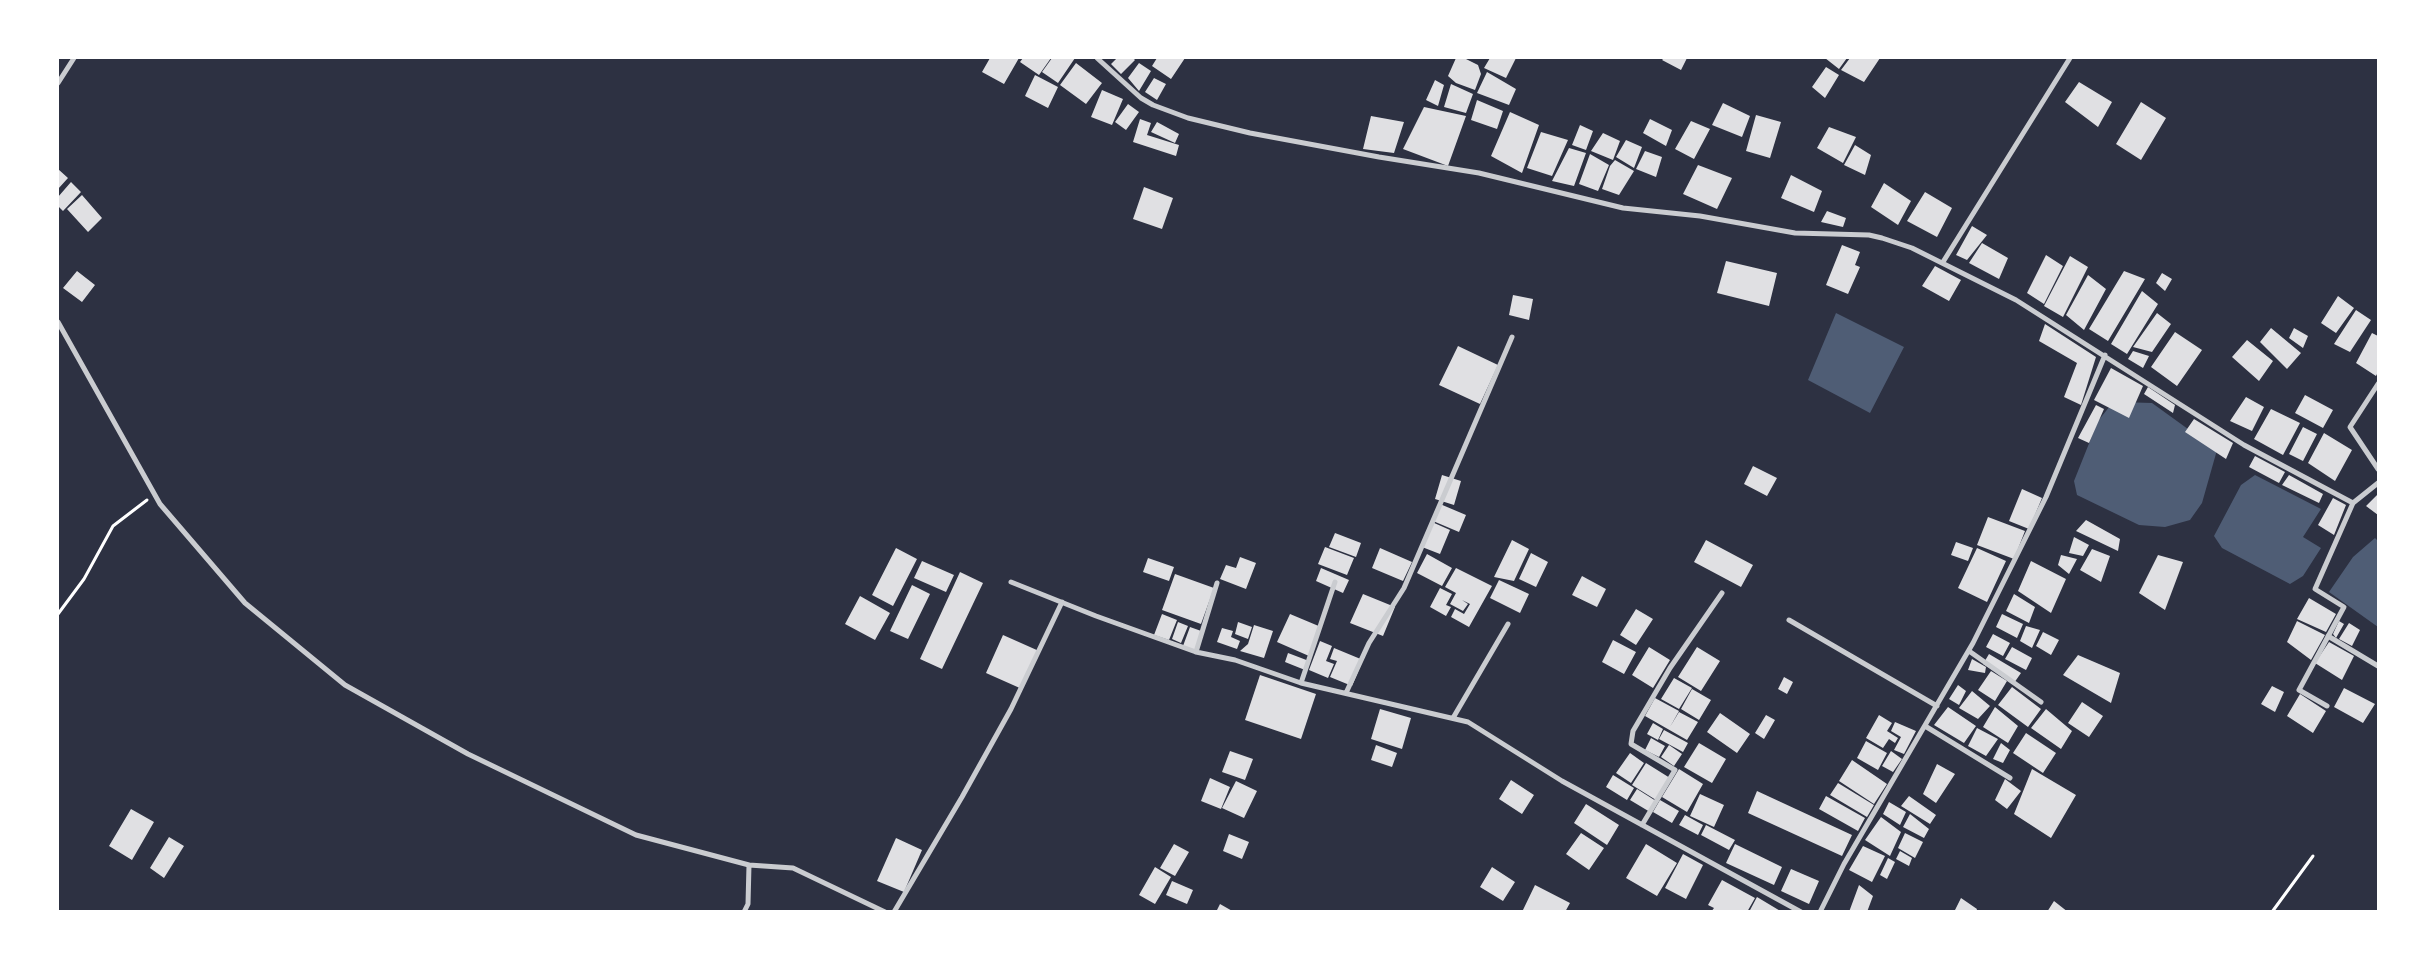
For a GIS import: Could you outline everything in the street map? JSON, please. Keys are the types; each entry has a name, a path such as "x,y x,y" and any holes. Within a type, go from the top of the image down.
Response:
{"street":[{"path":"58,83 74,58"},
{"path":"1097,58 1141,98 1165,111 1188,118 1304,144 1479,173 1623,208 1738,222 1795,233 1869,235 1912,248 2016,300 2244,445 2353,503"},
{"path":"1943,262 2070,58"},
{"path":"58,322 160,504 245,603 345,685 468,754 636,835 749,866 793,868 885,912"},
{"path":"1346,693 1369,643 1404,588 1512,337"},
{"path":"1820,912 1844,864 1969,651 2046,497 2105,355"},
{"path":"2378,384 2350,427 2378,469"},
{"path":"2327,706 2299,690 2344,607 2315,589 2353,503 2378,483"},
{"path":"1011,582 1196,652 1235,660 1301,683 1468,722 1562,781 1801,912"},
{"path":"1301,683 1335,582"},
{"path":"1196,652 1217,583"},
{"path":"1642,825 1675,770 1632,744 1633,730 1670,668 1722,593"},
{"path":"894,912 1011,709 1062,602"},
{"path":"1789,620 1937,706"},
{"path":"1454,718 1508,624"},
{"path":"2328,636 2378,666"},
{"path":"1969,651 2041,702"},
{"path":"1925,726 2010,778"},
{"path":"744,912 748,904 749,866"}],"path":[{"path":"58,614 84,579 113,526 154,494"},
{"path":"2272,912 2313,856"}],"water":[{"path":"1836,313 1904,347 1870,413 1808,380"},
{"path":"2120,402 2152,403 2217,450 2202,503 2190,520 2165,527 2139,525 2077,495 2074,481 2098,421 2110,406"},
{"path":"2255,475 2321,509 2303,537 2321,548 2303,576 2290,584 2222,548 2214,536 2241,485"},
{"path":"2375,538 2378,541 2378,627 2329,592 2353,557"}],"building":[{"path":"990,58 1019,58 1004,84 982,72"},
{"path":"1023,58 1051,58 1039,75 1020,62"},
{"path":"1052,58 1075,58 1058,83 1042,72"},
{"path":"1117,58 1133,58 1135,60 1121,74 1111,64"},
{"path":"1157,58 1185,58 1171,79 1152,66"},
{"path":"1456,58 1464,58 1478,65 1481,74 1475,90 1456,83 1448,76"},
{"path":"1490,58 1516,58 1506,78 1484,68"},
{"path":"1664,58 1687,58 1681,70 1662,60"},
{"path":"1825,58 1847,58 1839,69"},
{"path":"1850,58 1880,58 1864,82 1841,70"},
{"path":"1076,63 1102,83 1086,104 1060,85"},
{"path":"1139,63 1151,71 1139,91 1128,78"},
{"path":"1826,67 1839,75 1825,98 1812,87"},
{"path":"1487,72 1516,89 1509,105 1477,93"},
{"path":"1035,75 1058,87 1048,108 1025,96"},
{"path":"1154,78 1166,84 1157,100 1145,92"},
{"path":"1435,80 1444,85 1438,106 1426,100"},
{"path":"2079,82 2112,102 2098,127 2065,102"},
{"path":"1451,84 1473,94 1466,113 1444,107"},
{"path":"1102,90 1123,99 1112,125 1091,117"},
{"path":"1477,100 1503,111 1497,129 1471,120"},
{"path":"2141,102 2166,118 2141,160 2116,144"},
{"path":"1723,103 1750,116 1742,137 1712,125"},
{"path":"1128,104 1139,112 1126,130 1115,122"},
{"path":"1424,107 1466,116 1448,166 1403,149"},
{"path":"1510,112 1539,125 1522,173 1491,156"},
{"path":"1756,115 1781,122 1770,158 1746,151"},
{"path":"1371,116 1404,122 1394,153 1363,149"},
{"path":"1140,119 1151,123 1147,135 1179,145 1176,156 1133,142"},
{"path":"1650,119 1672,130 1666,146 1643,133"},
{"path":"1691,121 1710,129 1694,159 1675,149"},
{"path":"1157,122 1179,134 1175,143 1151,132"},
{"path":"1580,125 1593,131 1586,150 1572,145"},
{"path":"1829,127 1856,137 1843,163 1817,148"},
{"path":"1541,132 1568,140 1552,176 1527,168"},
{"path":"1603,133 1620,141 1613,160 1591,151"},
{"path":"1626,140 1642,147 1634,168 1616,157"},
{"path":"1855,145 1871,155 1865,175 1844,165"},
{"path":"1569,148 1586,153 1574,186 1552,181"},
{"path":"1645,151 1662,157 1656,177 1636,169"},
{"path":"1590,154 1609,165 1598,191 1579,184"},
{"path":"1615,160 1634,171 1619,195 1602,189 1610,166"},
{"path":"1698,165 1732,178 1717,209 1683,194"},
{"path":"58,169 68,178 58,189"},
{"path":"1791,175 1822,191 1814,212 1781,198"},
{"path":"71,182 81,192 63,211 58,206 58,197"},
{"path":"1884,183 1911,201 1898,225 1871,207"},
{"path":"1144,187 1173,198 1162,229 1133,219"},
{"path":"1925,192 1952,208 1937,237 1907,221"},
{"path":"82,195 102,218 88,232 67,209"},
{"path":"1827,211 1846,218 1843,227 1821,222"},
{"path":"1972,226 1987,235 1967,260 1956,255"},
{"path":"1982,243 2008,258 1999,279 1969,263"},
{"path":"1842,245 1860,252 1855,265 1860,267 1848,294 1826,285"},
{"path":"2046,255 2063,266 2044,304 2027,293"},
{"path":"2070,256 2088,267 2063,317 2044,306"},
{"path":"1726,261 1777,273 1769,306 1717,293"},
{"path":"1935,266 1961,280 1949,301 1922,286"},
{"path":"77,271 95,285 82,302 63,288"},
{"path":"2124,271 2145,279 2108,341 2089,329"},
{"path":"2162,273 2172,279 2165,291 2156,283"},
{"path":"2088,275 2106,289 2084,330 2066,315"},
{"path":"2142,291 2158,304 2127,354 2111,344"},
{"path":"1513,295 1533,299 1529,320 1509,315"},
{"path":"2338,296 2354,308 2336,333 2321,323"},
{"path":"2356,310 2371,320 2350,352 2334,344"},
{"path":"2157,313 2171,324 2152,352 2133,347"},
{"path":"2045,324 2096,357 2081,405 2064,397 2077,363 2039,341"},
{"path":"2271,328 2301,353 2287,369 2260,342"},
{"path":"2294,328 2308,336 2303,348 2289,338"},
{"path":"2175,332 2202,350 2177,386 2151,367"},
{"path":"2372,333 2378,336 2378,372 2376,376 2356,363"},
{"path":"2247,340 2273,361 2259,381 2232,357"},
{"path":"1458,346 1498,365 1480,404 1439,385"},
{"path":"2133,351 2149,356 2143,368 2128,359"},
{"path":"2111,368 2143,386 2129,418 2094,400"},
{"path":"2148,387 2175,405 2173,413 2144,394"},
{"path":"2305,395 2333,410 2323,428 2295,413"},
{"path":"2246,397 2264,407 2252,431 2230,421"},
{"path":"2096,405 2104,409 2089,443 2078,438"},
{"path":"2271,409 2300,423 2283,455 2254,439"},
{"path":"2194,419 2233,443 2226,459 2185,432"},
{"path":"2303,427 2317,434 2303,461 2289,454"},
{"path":"2324,433 2352,450 2335,481 2308,463"},
{"path":"2255,456 2285,472 2279,483 2249,467"},
{"path":"1753,466 1777,478 1767,496 1744,484"},
{"path":"1442,475 1461,481 1454,505 1435,499"},
{"path":"2289,475 2323,494 2319,503 2282,485"},
{"path":"2022,489 2042,498 2029,529 2009,521"},
{"path":"2378,494 2378,515 2366,506"},
{"path":"2333,498 2346,505 2334,535 2318,525"},
{"path":"1440,504 1466,515 1459,532 1433,521"},
{"path":"1988,517 2025,531 2014,559 1977,545"},
{"path":"2086,520 2120,539 2118,551 2076,531"},
{"path":"1432,522 1450,530 1440,554 1422,547"},
{"path":"1335,533 1361,543 1356,557 1329,547"},
{"path":"2074,537 2089,545 2083,556 2069,553"},
{"path":"1512,540 1529,549 1514,581 1494,577"},
{"path":"1706,540 1753,565 1741,587 1694,562"},
{"path":"1956,542 1973,548 1968,561 1951,555"},
{"path":"1325,547 1354,558 1347,575 1318,564"},
{"path":"896,548 917,559 893,606 872,595"},
{"path":"1380,548 1412,562 1403,581 1372,568"},
{"path":"1977,548 2006,561 1987,602 1958,588"},
{"path":"2092,549 2110,556 2101,582 2080,570"},
{"path":"1531,553 1548,562 1536,587 1519,579"},
{"path":"1427,554 1452,568 1442,586 1417,573"},
{"path":"2061,555 2077,559 2069,574 2058,565"},
{"path":"2158,555 2183,562 2165,610 2139,593"},
{"path":"1240,557 1256,563 1246,589 1220,579 1226,565 1236,568"},
{"path":"1148,558 1174,567 1169,581 1143,572"},
{"path":"922,561 954,575 946,592 914,578"},
{"path":"2031,561 2066,579 2051,613 2018,591"},
{"path":"1321,568 1349,580 1343,593 1316,581"},
{"path":"1456,568 1492,586 1469,627 1451,617 1455,609 1464,614 1470,604 1462,600 1468,604 1463,611 1450,604 1456,593 1445,587"},
{"path":"960,572 983,583 942,669 920,659"},
{"path":"1175,574 1214,588 1201,624 1162,610"},
{"path":"1582,576 1606,589 1597,607 1572,595"},
{"path":"1499,580 1529,594 1520,613 1490,598"},
{"path":"912,585 930,594 908,639 890,631"},
{"path":"1440,588 1452,594 1446,605 1451,607 1446,616 1430,607"},
{"path":"1363,594 1395,607 1383,636 1350,623"},
{"path":"2014,594 2035,607 2029,623 2006,611"},
{"path":"860,596 890,613 875,640 845,624"},
{"path":"2309,598 2336,614 2326,632 2297,619"},
{"path":"1636,609 1653,619 1636,645 1620,635"},
{"path":"1162,614 1177,620 1169,640 1154,635"},
{"path":"1290,614 1321,627 1309,656 1277,642"},
{"path":"2002,614 2023,624 2017,638 1996,627"},
{"path":"2297,621 2325,635 2311,660 2287,642"},
{"path":"2339,621 2344,624 2336,638 2333,634"},
{"path":"1178,622 1188,626 1181,643 1172,639"},
{"path":"1238,622 1252,627 1248,639 1235,634"},
{"path":"2349,623 2360,630 2352,646 2339,639"},
{"path":"1254,625 1273,631 1264,658 1240,651 1248,644"},
{"path":"2026,626 2040,630 2032,648 2020,641"},
{"path":"1190,627 1204,632 1196,652 1183,646"},
{"path":"1222,628 1233,631 1231,637 1240,641 1237,649 1217,642"},
{"path":"2043,632 2059,640 2051,655 2036,646"},
{"path":"1993,634 2010,643 2003,656 1986,647"},
{"path":"1003,635 1039,651 1022,689 986,673"},
{"path":"1613,640 1636,652 1624,674 1602,662"},
{"path":"1320,641 1332,646 1326,661 1334,664 1328,678 1309,670"},
{"path":"2329,642 2354,656 2342,680 2315,663"},
{"path":"1649,647 1670,660 1653,688 1632,675"},
{"path":"1697,647 1720,661 1701,691 1678,677"},
{"path":"2012,647 2032,658 2026,670 2005,659"},
{"path":"1334,648 1363,660 1352,686 1330,677 1337,661 1330,659"},
{"path":"1288,653 1309,661 1305,670 1285,662"},
{"path":"1989,654 2021,673 2014,683 1983,664"},
{"path":"2078,655 2120,673 2111,703 2063,675"},
{"path":"1972,659 1986,667 1985,673 1968,670"},
{"path":"1991,671 2007,681 1995,701 1978,690"},
{"path":"1260,675 1316,694 1301,739 1245,720"},
{"path":"1784,677 1793,682 1787,694 1778,689"},
{"path":"1674,678 1692,688 1679,709 1661,699"},
{"path":"1958,685 1966,691 1959,705 1949,699"},
{"path":"2272,686 2284,692 2275,712 2261,704"},
{"path":"2012,687 2041,709 2028,727 1998,705"},
{"path":"2344,688 2375,704 2363,723 2334,707"},
{"path":"1692,689 1711,700 1699,720 1681,709"},
{"path":"1972,691 1990,706 1978,719 1959,708"},
{"path":"2300,694 2326,711 2313,733 2287,716"},
{"path":"1655,698 1679,711 1670,727 1679,712 1698,722 1687,740 1645,716"},
{"path":"2082,702 2103,716 2089,737 2068,723"},
{"path":"1948,707 1976,726 1964,743 1934,725"},
{"path":"1995,707 2018,726 2008,743 1983,727"},
{"path":"1380,709 1411,718 1402,749 1371,739"},
{"path":"2046,709 2072,731 2061,749 2031,728"},
{"path":"1720,713 1750,734 1737,753 1707,732"},
{"path":"1766,715 1775,720 1764,739 1755,733"},
{"path":"1879,715 1892,723 1887,731 1898,738 1895,743 1889,739 1883,748 1866,738"},
{"path":"1895,722 1916,731 1904,754 1894,750 1901,737 1891,731"},
{"path":"1653,723 1663,729 1658,740 1647,734"},
{"path":"1977,728 1998,739 1986,756 1968,746"},
{"path":"1664,730 1688,743 1683,752 1659,739"},
{"path":"2026,733 2056,753 2043,773 2013,753"},
{"path":"1651,738 1665,746 1659,757 1645,750"},
{"path":"1866,741 1887,753 1878,770 1857,758"},
{"path":"1699,743 1726,759 1712,783 1684,767"},
{"path":"2001,743 2010,750 2003,763 1993,759"},
{"path":"1376,745 1397,753 1392,767 1371,760"},
{"path":"1669,745 1682,754 1674,766 1661,757"},
{"path":"1230,751 1253,759 1245,780 1222,772"},
{"path":"1891,751 1902,759 1893,772 1882,766"},
{"path":"1630,753 1644,763 1631,783 1616,773"},
{"path":"1852,760 1887,784 1874,804 1839,781"},
{"path":"1646,763 1670,778 1656,800 1632,785"},
{"path":"1937,764 1955,774 1936,803 1923,794"},
{"path":"1679,769 1703,784 1687,812 1662,797"},
{"path":"2032,769 2076,795 2051,838 2014,814"},
{"path":"1613,775 1634,788 1627,800 1606,787"},
{"path":"1210,778 1230,787 1221,809 1201,801"},
{"path":"2005,779 2021,791 2007,809 1995,800"},
{"path":"1511,780 1534,795 1522,814 1499,799"},
{"path":"1236,781 1257,791 1244,818 1222,808"},
{"path":"1838,783 1874,805 1867,817 1830,795"},
{"path":"1637,789 1656,801 1650,812 1630,800"},
{"path":"1757,791 1852,835 1842,856 1748,813"},
{"path":"1700,794 1724,805 1714,827 1690,816"},
{"path":"1826,796 1865,818 1858,831 1819,809"},
{"path":"1909,796 1936,815 1930,824 1901,806"},
{"path":"1660,800 1679,811 1672,823 1653,812"},
{"path":"1889,802 1906,812 1900,825 1883,814"},
{"path":"1586,804 1619,825 1607,845 1574,823"},
{"path":"131,809 154,822 132,860 109,846"},
{"path":"1910,814 1929,829 1924,838 1903,827"},
{"path":"1685,815 1703,825 1698,835 1679,825"},
{"path":"1881,817 1901,832 1890,856 1865,840"},
{"path":"1706,825 1735,840 1729,850 1701,835"},
{"path":"1581,833 1604,848 1589,870 1566,854"},
{"path":"1905,833 1923,842 1915,858 1898,848"},
{"path":"1229,834 1249,842 1242,859 1223,851"},
{"path":"169,837 184,846 164,878 150,868"},
{"path":"896,838 922,850 904,892 877,881"},
{"path":"1174,844 1189,852 1175,876 1160,868"},
{"path":"1646,844 1677,863 1657,896 1626,878"},
{"path":"1735,844 1782,867 1774,885 1726,863"},
{"path":"1863,846 1885,856 1872,882 1849,870"},
{"path":"1900,851 1912,858 1909,866 1896,859"},
{"path":"1683,854 1703,865 1686,899 1665,888"},
{"path":"1888,858 1895,862 1887,879 1880,875"},
{"path":"1155,867 1171,877 1155,904 1139,895"},
{"path":"1492,867 1515,882 1503,901 1480,887"},
{"path":"1791,869 1819,881 1809,904 1781,891"},
{"path":"1722,880 1755,898 1747,912 1711,912 1714,908 1708,905"},
{"path":"1172,881 1193,890 1187,904 1166,895"},
{"path":"1535,885 1570,903 1565,912 1522,912"},
{"path":"1859,885 1873,896 1867,912 1849,912"},
{"path":"1757,897 1782,912 1749,912"},
{"path":"1961,898 1977,909 1976,912 1954,912"},
{"path":"2054,901 2068,912 2047,912"},
{"path":"1220,904 1234,912 1216,912"}]}
